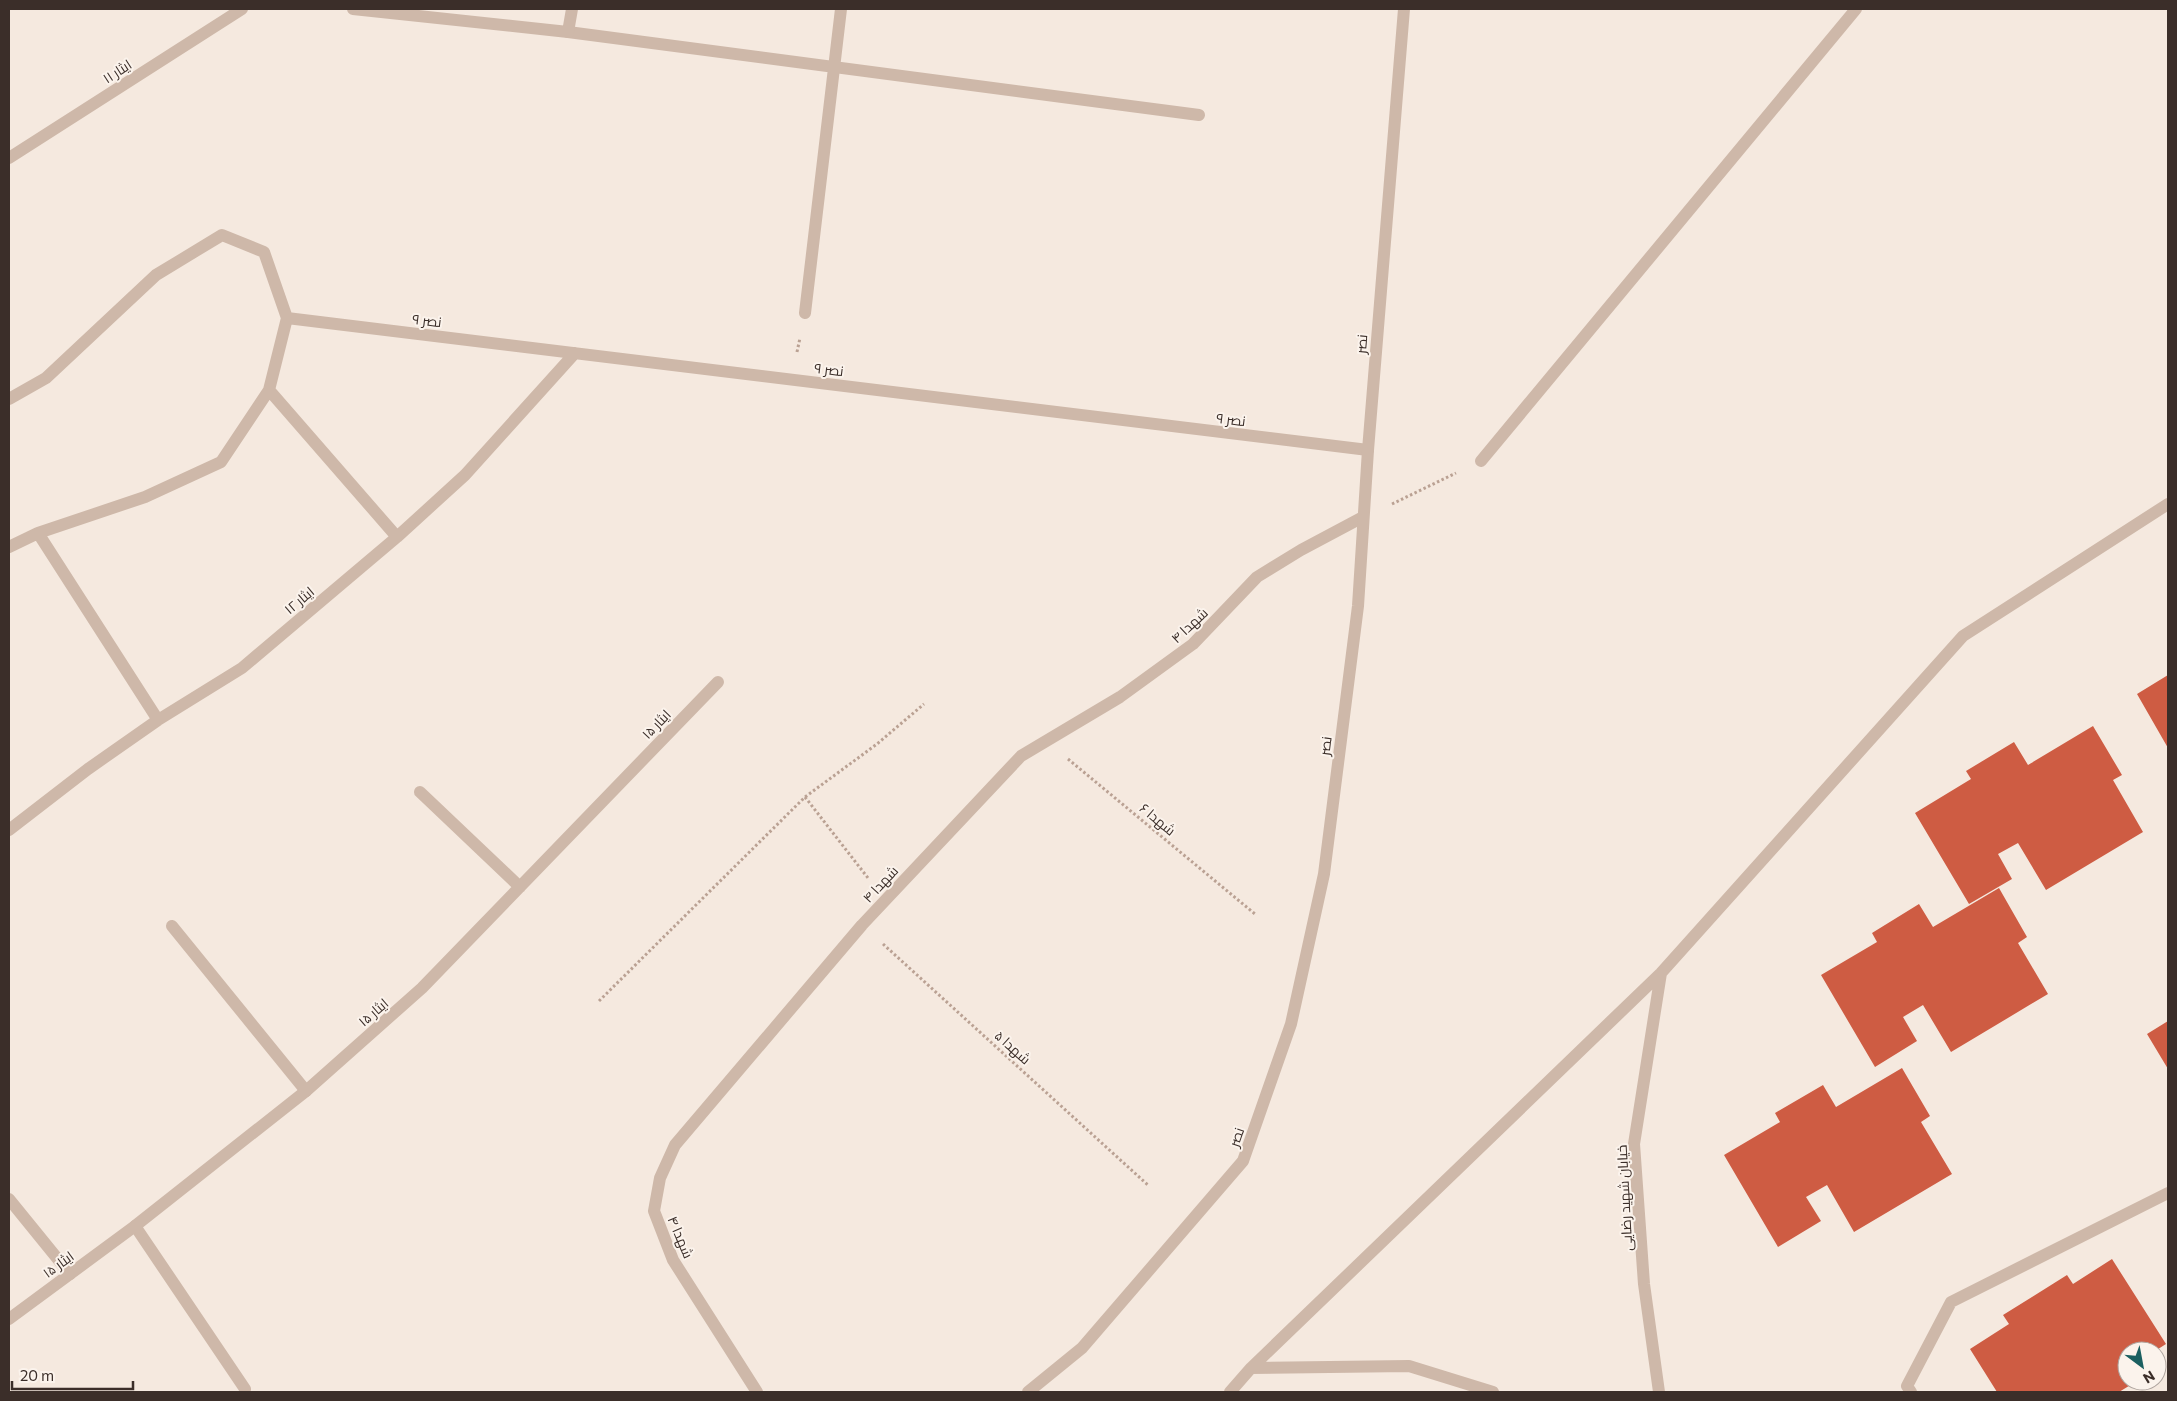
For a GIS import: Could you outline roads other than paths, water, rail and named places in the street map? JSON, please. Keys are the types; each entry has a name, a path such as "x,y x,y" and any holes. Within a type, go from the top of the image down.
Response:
{"street":[{"name":"ایثار ۱۱","path":"9,158 242,9"},
{"path":"353,9 568,32 1199,115"},
{"path":"568,32 572,9"},
{"path":"805,313 841,9"},
{"name":"نصر","path":"1028,1392 1082,1348 1243,1161 1291,1024 1324,874 1358,606 1368,450 1404,9"},
{"path":"1481,461 1856,9"},
{"path":"9,399 46,378 156,275 222,235 264,252 287,318 269,390 221,462 146,497 38,533 9,547"},
{"name":"نصر ۹","path":"287,318 1368,450"},
{"name":"ایثار ۱۲","path":"9,830 88,769 158,720 242,668 397,537 465,475 575,353"},
{"path":"269,390 397,537"},
{"path":"1230,1392 1251,1368 1661,973 1963,636 2168,504"},
{"name":"شهدا ۴","path":"757,1392 672,1260 654,1211 660,1178 676,1146 862,925 1021,756 1120,697 1193,644 1257,577 1301,550 1363,517"},
{"path":"38,533 158,720"},
{"name":"ایثار ۱۵","path":"9,1320 135,1226 306,1091 422,988 718,682"},
{"path":"420,792 520,887"},
{"path":"172,926 306,1091"},
{"name":"خیابان شهید رضایی","path":"1659,1392 1644,1284 1634,1144 1661,973"},
{"path":"1911,1392 1907,1386 1951,1302 2168,1193"},
{"path":"9,1199 70,1274"},
{"path":"135,1226 245,1389"},
{"path":"1251,1368 1408,1366 1493,1392"}]}
